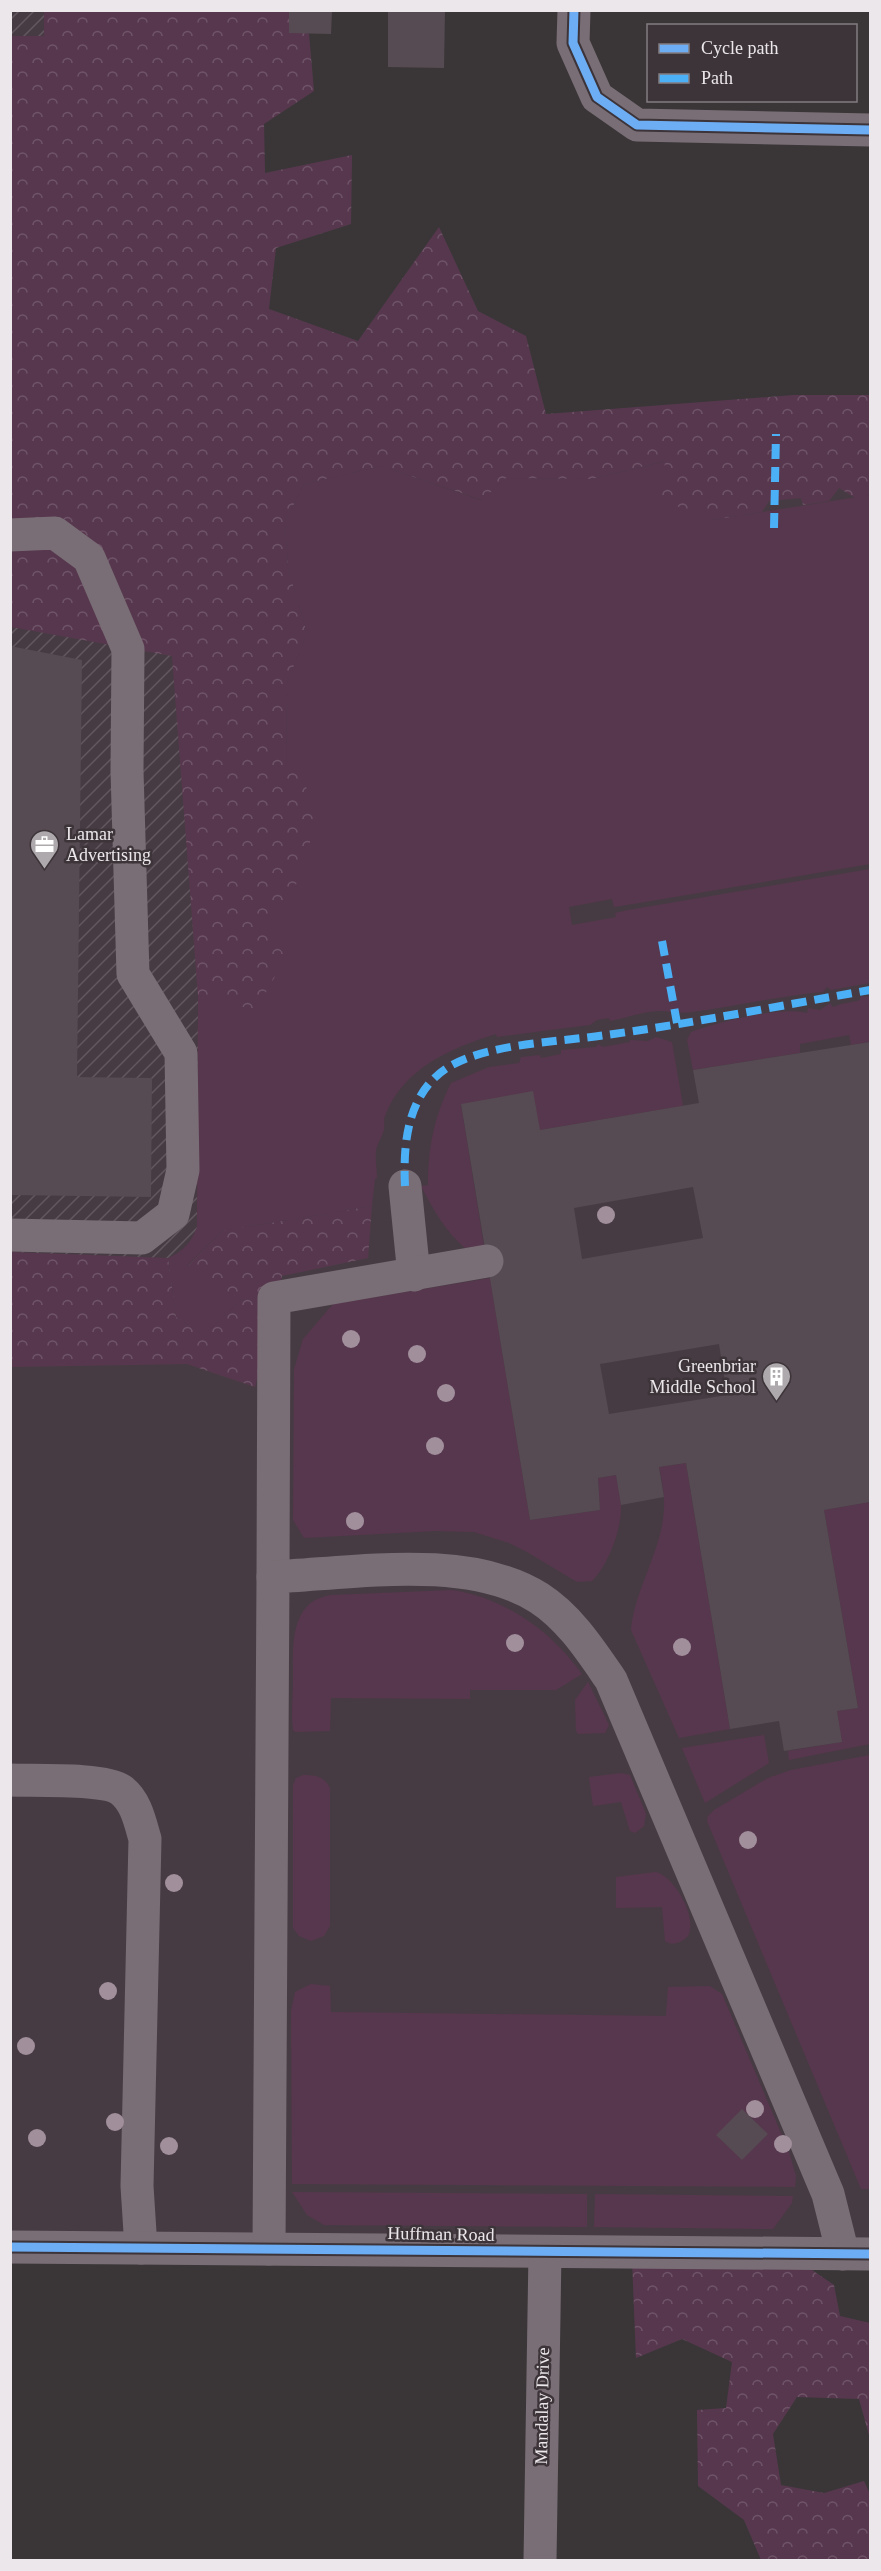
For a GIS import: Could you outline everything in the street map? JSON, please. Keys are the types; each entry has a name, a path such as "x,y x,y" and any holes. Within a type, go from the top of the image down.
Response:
{"street":[{"path":"573,10 573,42 597,97 637,125 870,130"},
{"path":"10,535 55,533 89,558 128,649 127,771 133,974 181,1053 183,1170 173,1214 142,1238 10,1235"},
{"path":"405,1186 414,1275"},
{"path":"269,2249 274,1298 487,1261"},
{"path":"273,1577 426,1569 475,1573 513,1584 540,1599 580,1635 611,1680 828,2193 857,2254"},
{"path":"10,1780 83,1781 120,1789 133,1804 145,1839 137,2186 141,2248"},
{"name":"Huffman Road","path":"10,2247 857,2254"},
{"name":"Mandalay Drive","path":"540,2560 544,2252"}],"shaded area":[{"path":"11,11 44,11 44,36 11,36"},
{"name":"Greenbriar Middle School","path":"250,426 870,435 870,2254 11,2247 11,1323"},
{"path":"250,426 245,1326 11,1323 11,471"}],"green space":[{"path":"44,11 307,11 314,91 264,124 265,173 352,155 351,224 276,248 269,309 358,341 439,227 478,311 526,336 546,414 794,395 870,395 870,495 855,498 839,488 829,501 803,505 801,498 769,501 762,512 712,520 661,500 665,461 592,479 506,478 482,500 381,466 304,484 285,522 288,568 307,633 287,683 286,767 303,777 317,821 291,900 259,921 286,957 256,1010 198,996 172,656 11,627 10,36 44,36"},
{"path":"666,461 712,520 870,495 870,864 614,907 612,899 569,907 572,925 616,917 615,913 628,910 870,869 870,983 831,990 827,987 823,992 692,1012 654,1011 610,1021 609,1018 597,1020 590,1025 497,1037 496,1034 446,1053 416,1073 393,1099 384,1118 383,1132 376,1151 377,1178 372,1206 222,1231 188,1265 241,1300 204,1335 176,1317 168,1258 186,1246 197,1227 198,996 256,1009 259,921 286,767 287,683 307,633 288,568 285,522 304,484 381,466 481,500 506,478 592,479"},
{"path":"861,996 870,997 870,1042 851,1045 849,1035 800,1044 800,1053 693,1070 687,1040 691,1032 766,1013 795,1011 807,1013 808,1008 820,1010 830,1003 833,1007 860,1000"},
{"path":"656,1037 672,1042 683,1106 540,1130 461,1104 484,1246 465,1248 440,1219 421,1186 428,1185 433,1133 440,1108 451,1083 489,1067 519,1063 521,1057 540,1055 541,1058 561,1054 561,1050 596,1047 598,1044 603,1047 630,1042 630,1040 648,1041"},
{"path":"372,1206 368,1258 282,1276 255,1387 187,1364 11,1367 11,1252 168,1258 176,1317 204,1335 241,1300 188,1266 222,1231"},
{"path":"490,1278 530,1520 600,1510 598,1478 616,1475 621,1504 619,1527 608,1557 592,1581 577,1582 509,1543 474,1532 436,1531 304,1538 293,1520 294,1369 303,1339 333,1304"},
{"path":"686,1463 730,1729 679,1738 631,1630 633,1614 662,1525 664,1498 659,1467"},
{"path":"870,1502 870,1744 789,1760 788,1751 841,1742 837,1711 858,1708 824,1510"},
{"path":"452,1590 490,1600 525,1619 556,1644 582,1674 556,1690 470,1690 470,1699 331,1698 330,1731 295,1732 293,1730 294,1640 296,1627 307,1606 317,1599 331,1595"},
{"path":"588,1682 609,1725 605,1733 578,1734 576,1731 575,1700"},
{"path":"764,1735 769,1763 705,1803 682,1748"},
{"path":"870,1755 870,2189 861,2189 707,1821 708,1816 714,1810 768,1778 791,1770"},
{"path":"621,1773 630,1775 646,1814 644,1826 635,1833 630,1831 621,1802 593,1806 589,1777"},
{"path":"303,1775 319,1777 330,1788 330,1926 324,1936 311,1941 299,1936 293,1928 293,1785 296,1778"},
{"path":"656,1872 663,1875 677,1890 690,1919 688,1936 677,1943 671,1944 665,1941 662,1907 616,1908 616,1877"},
{"path":"311,1984 330,1986 331,2012 666,2016 668,1987 710,1986 722,1994 789,2152 796,2176 795,2187 292,2184 291,2011 295,1992"},
{"path":"292,2192 587,2194 587,2227 324,2225 307,2215"},
{"path":"595,2194 793,2196 792,2203 773,2229 594,2227"},
{"path":"771,2242 834,2285 840,2316 870,2323 870,2439 859,2399 797,2397 773,2434 781,2485 824,2493 864,2481 870,2494 870,2560 761,2560 744,2520 698,2486 697,2410 726,2408 732,2362 682,2339 636,2358 632,2260"}],"building":[{"path":"289,10 332,10 331,34 289,33"},
{"path":"388,10 445,10 444,68 388,67"},
{"name":"Lamar Advertising","path":"10,646 82,660 77,1077 152,1078 151,1197 10,1195"},
{"name":"Greenbriar Middle School","path":"870,1042 870,1502 824,1510 858,1708 837,1711 842,1742 784,1751 779,1721 730,1729 686,1463 659,1467 664,1497 621,1505 616,1475 598,1478 600,1510 530,1520 461,1104 533,1091 540,1130 699,1103 693,1070","holes":["693,1187 703,1238 582,1259 574,1208","719,1344 727,1395 609,1414 600,1364"]},
{"path":"742,2109 768,2134 742,2160 716,2135"}],"marked path":[{"path":"774,528 776,434"},
{"path":"662,941 677,1023"},
{"path":"405,1186 407,1137 416,1106 423,1092 434,1079 447,1068 463,1060 503,1048 673,1025 870,990"}],"cycle path":[{"path":"574,10 573,43 597,97 637,125 870,130"},
{"path":"10,2247 870,2254"}],"place":[{"name":"Lamar Advertising","path":"45,870"},
{"name":"Greenbriar Middle School","path":"777,1402"}]}
